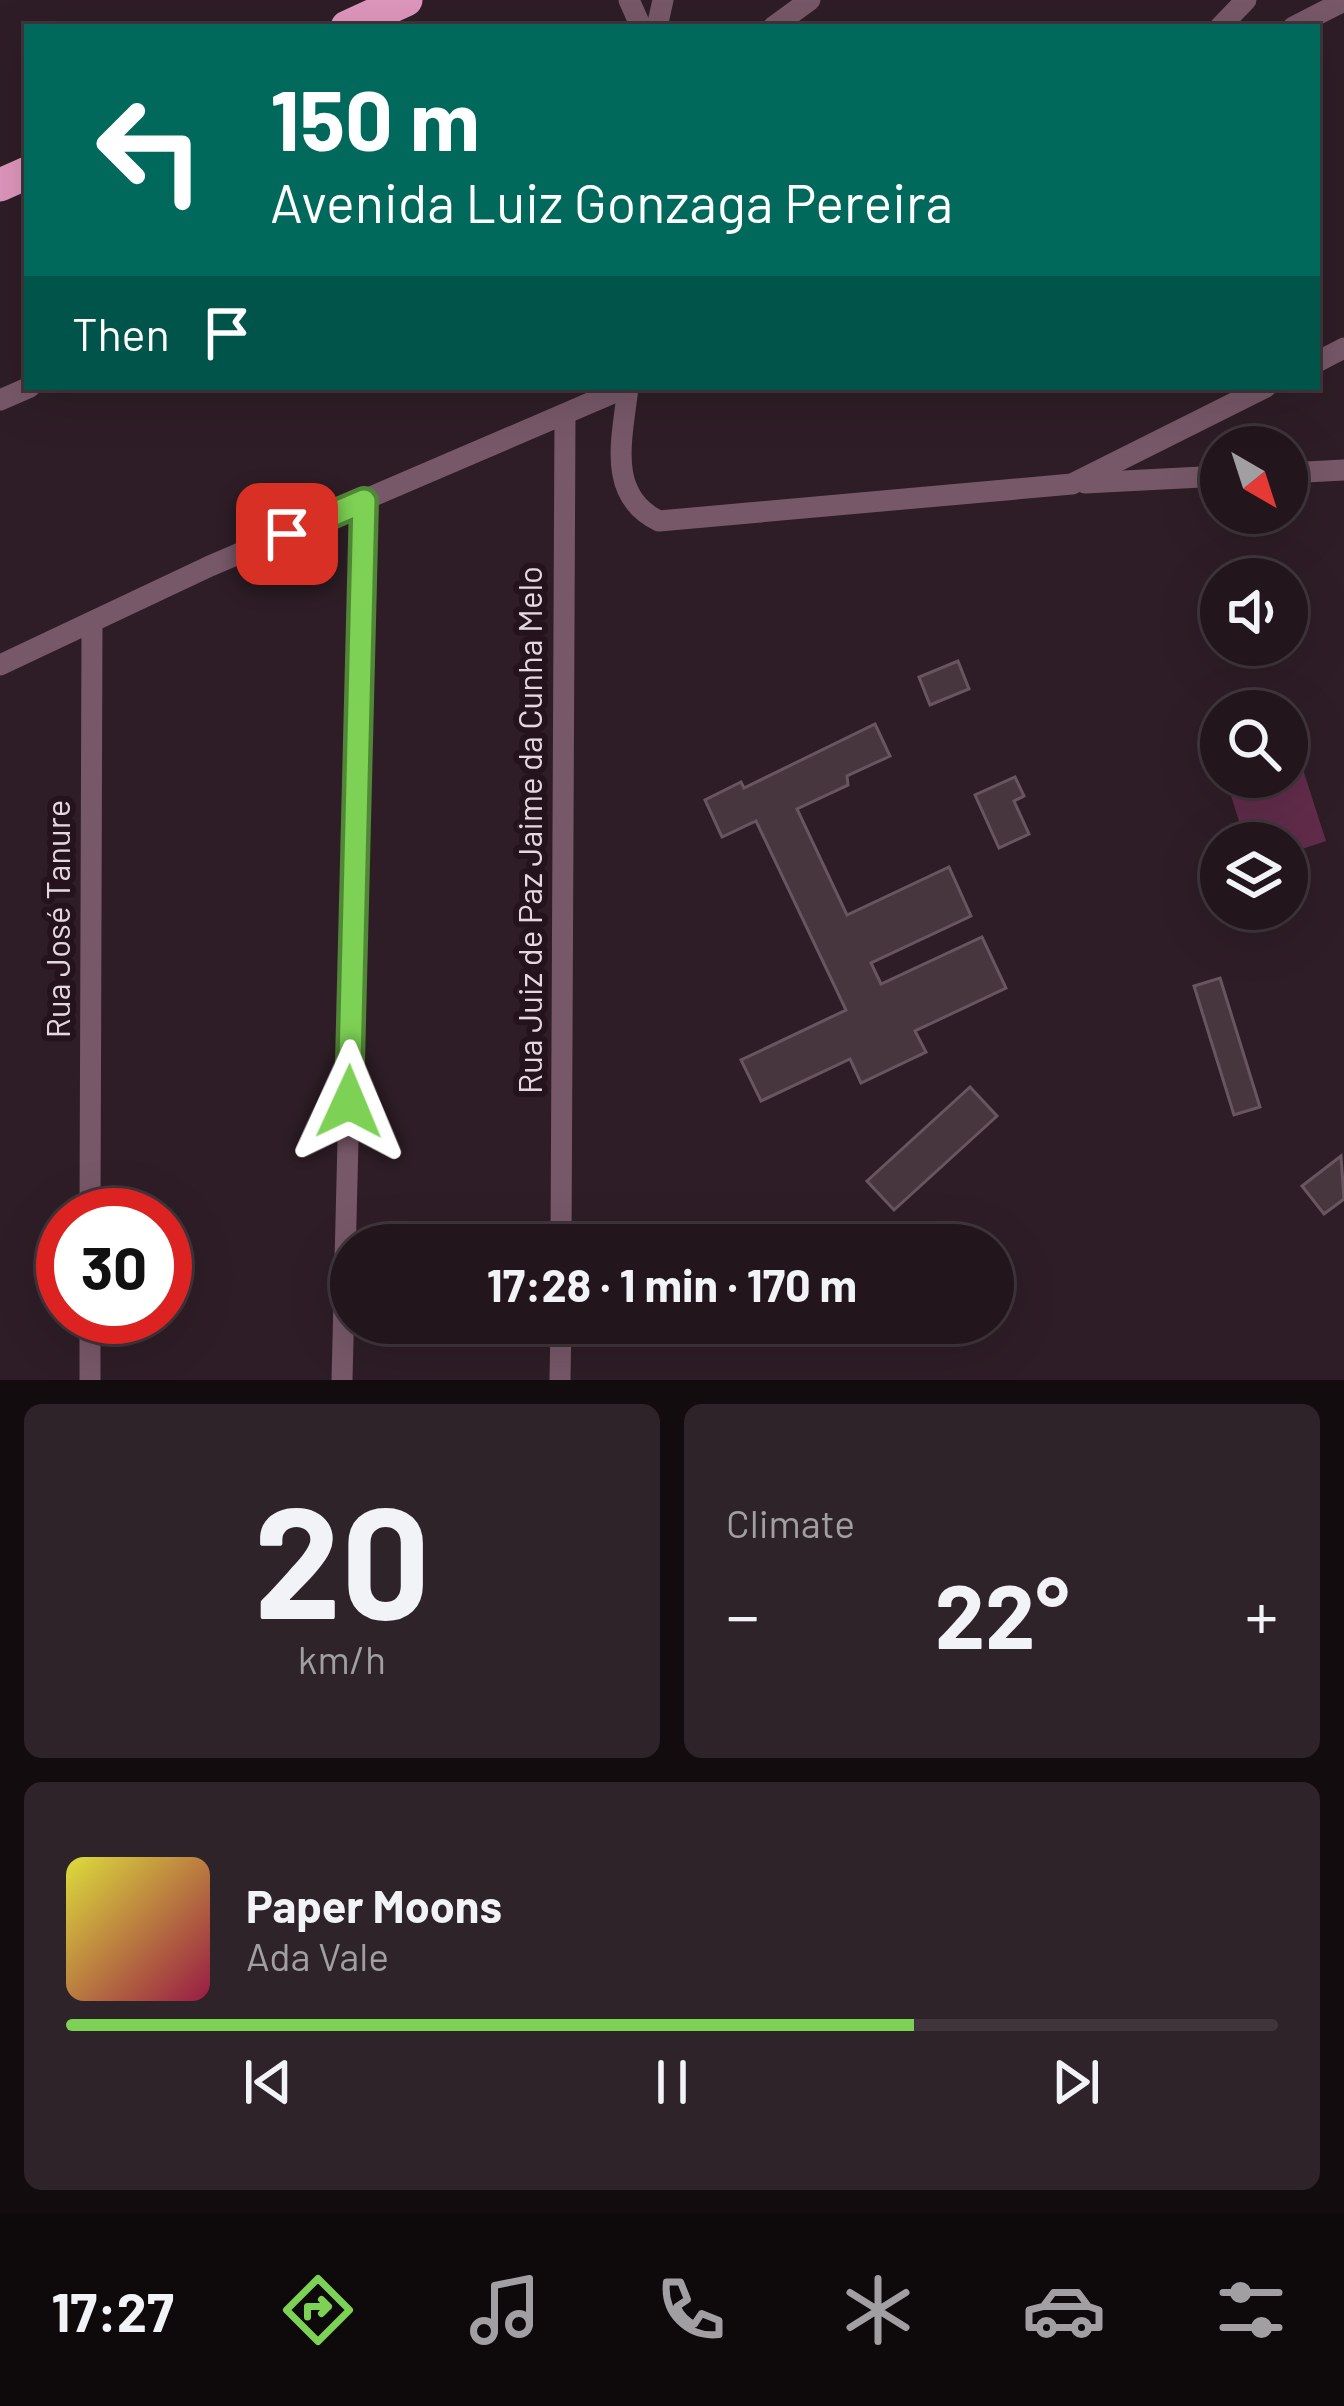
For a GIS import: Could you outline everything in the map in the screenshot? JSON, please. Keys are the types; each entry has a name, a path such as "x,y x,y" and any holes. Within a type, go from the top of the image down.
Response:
{"highway":[{"path":"354,24 406,0"}],"street":[{"path":"777,24 810,0"},
{"path":"1223,24 1246,0"},
{"path":"1299,24 1344,1"},
{"path":"0,665 210,566 621,390"},
{"path":"628,390 620,468 626,493 639,512 659,521 1200,477"},
{"path":"1072,484 1260,390"},
{"name":"Rua Juiz de Paz Jaime da Cunha Melo","path":"561,1224 565,416"},
{"path":"1308,471 1344,470"},
{"path":"342,1380 364,501"},
{"name":"Rua José Tanure","path":"90,1188 92,623"},
{"path":"90,1344 90,1380"},
{"path":"560,1380 561,1344"}],"shaded area":[{"path":"1308,785 1326,841 1308,847 1308,822 1239,822 1232,798 1308,798"}],"building":[{"path":"958,661 969,689 930,705 919,677"},
{"path":"875,724 890,756 847,776 848,785 797,809 847,915 949,867 971,916 871,963 881,984 982,937 1006,988 915,1031 926,1052 861,1083 850,1059 761,1101 741,1060 846,1010 756,821 722,837 705,800 741,782 744,788"},
{"path":"1015,777 1024,796 1014,801 1029,834 999,848 975,795"},
{"path":"1220,978 1260,1107 1234,1115 1194,986"},
{"path":"970,1087 997,1116 894,1210 867,1181"},
{"path":"1341,1156 1344,1199 1324,1214 1302,1186"}],"route":[{"path":"287,534 364,501 349,1102"}]}
